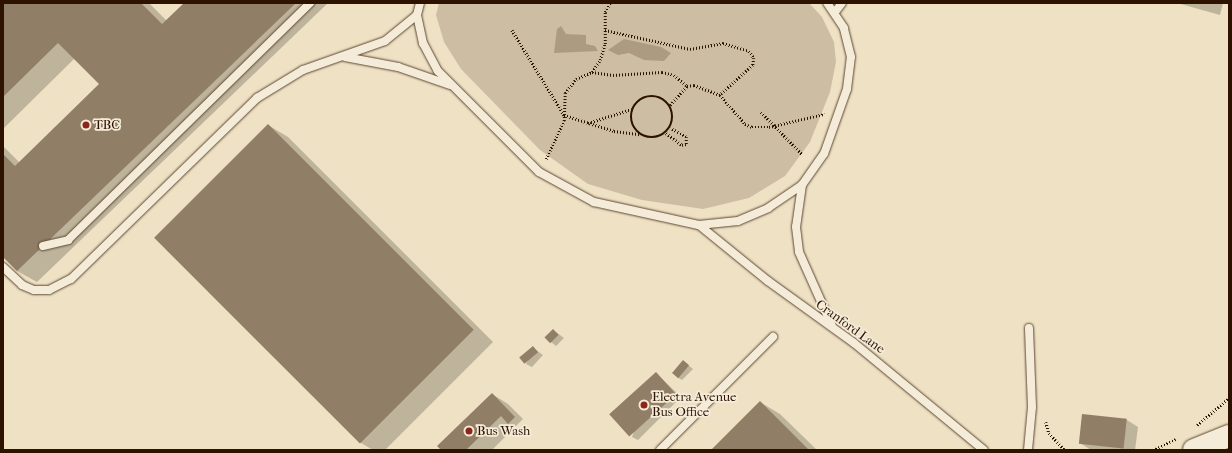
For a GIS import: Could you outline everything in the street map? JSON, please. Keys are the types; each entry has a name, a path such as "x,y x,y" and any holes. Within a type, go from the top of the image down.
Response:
{"street":[{"path":"1196,448 1229,423"},
{"path":"1196,448 1229,436"}],"lane":[{"path":"43,246 68,240 310,3"},
{"path":"416,7 422,42 450,85 539,172 594,202 699,225 738,221 768,208 802,185 824,154 847,89 851,57 844,28 827,3"},
{"path":"834,12 842,3"},
{"path":"3,267 22,285 34,290 49,290 70,279 257,98 303,70 344,57 385,41 416,7"},
{"path":"344,57 398,67 450,85"},
{"path":"802,185 796,227 799,252 833,326"},
{"name":"Cranford Lane","path":"699,225 768,281 833,326 984,450"},
{"path":"1028,450 1032,407 1030,328"},
{"path":"660,450 773,337"}],"path":[{"path":"592,72 605,44 605,12 610,3"},
{"path":"512,30 564,115 588,123 653,138 666,133 670,128 674,114 670,105 662,97 648,95 632,108 588,123"},
{"path":"605,30 690,49 723,43 749,51 754,58 753,65 720,95"},
{"path":"539,172 555,143 564,115 565,93 576,79 592,72 613,75 662,72 674,75 687,86 708,88 720,95 744,124 752,127 776,126 820,112 836,118"},
{"path":"670,105 687,86"},
{"path":"632,108 631,122 640,134"},
{"path":"761,112 802,154"},
{"path":"666,133 682,144 686,144 686,137 670,128"},
{"path":"1032,407 1044,408 1050,433 1065,450"}],"shaded area":[{"path":"439,3 809,3 822,17 834,42 836,62 830,92 810,142 785,176 749,198 703,209 642,200 588,184 540,150 461,69 444,42 436,15"},
{"path":"561,26 566,34 586,35 586,44 595,46 598,51 554,53 557,29"},
{"path":"624,39 661,47 671,53 664,61 644,60 629,53 618,55 608,50"}],"building":[{"name":"TBC","path":"3,3 141,3 162,24 184,3 296,3 17,271 3,257 3,154 15,166 99,84 58,43 3,97"},
{"path":"268,124 474,330 360,444 154,238"},
{"path":"553,329 559,335 550,343 545,337"},
{"path":"533,346 538,352 524,364 519,358"},
{"path":"683,360 689,365 678,378 672,373"},
{"name":"Electra Avenue Bus Office","path":"656,372 676,394 629,436 609,414"},
{"name":"Bus Wash","path":"492,393 515,417 508,424 501,416 466,450 441,450 437,446"},
{"path":"760,401 809,450 711,450"},
{"path":"1082,414 1127,419 1124,449 1079,444"}],"place":[{"name":"TBC","path":"86,125"},
{"name":"Electra Avenue Bus Office","path":"644,405"},
{"name":"Bus Wash","path":"469,431"}]}
